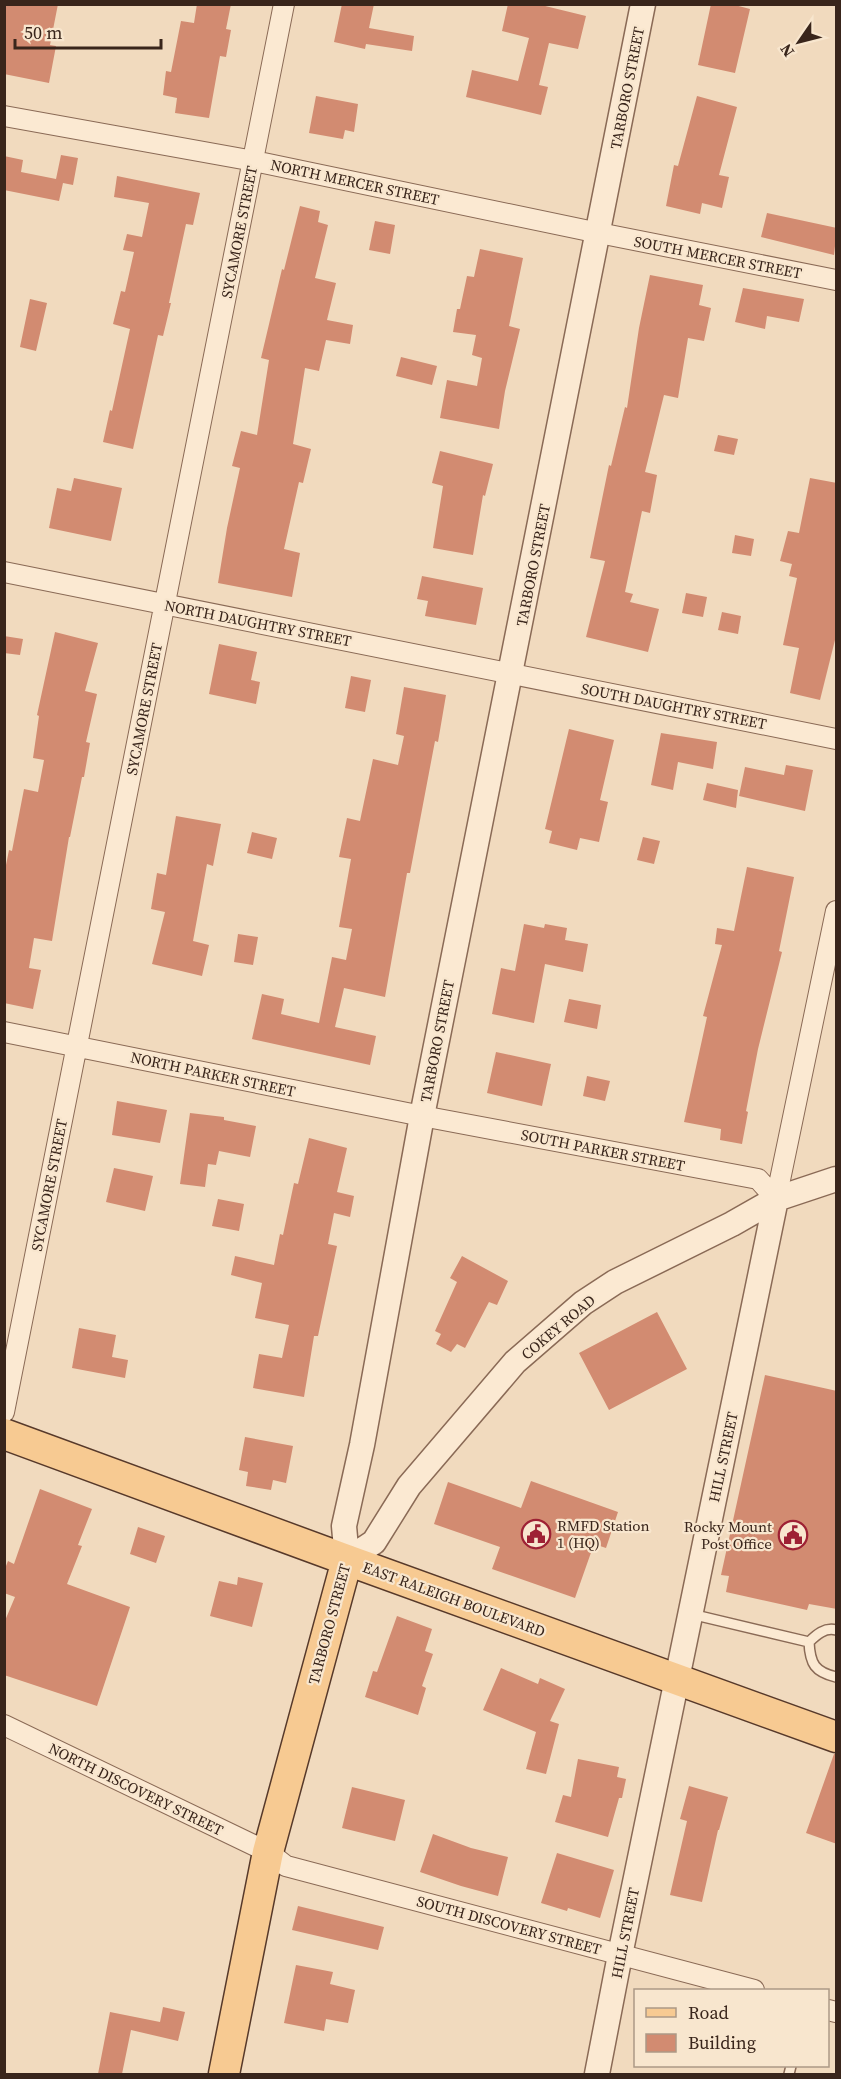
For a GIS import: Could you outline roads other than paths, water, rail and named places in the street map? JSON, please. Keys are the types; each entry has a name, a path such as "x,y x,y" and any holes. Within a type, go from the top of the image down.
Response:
{"main road":[{"name":"EAST RALEIGH BOULEVARD","path":"4,1434 837,1737"},
{"name":"TARBORO STREET","path":"224,2074 268,1852 346,1560"}],"street":[{"name":"SYCAMORE STREET","path":"4,1412 284,4"},
{"name":"TARBORO STREET","path":"346,1560 344,1526 365,1434 422,1116 644,4"},
{"name":"NORTH MERCER STREET","path":"4,116 254,161 599,233"},
{"name":"SOUTH MERCER STREET","path":"599,233 837,280"},
{"name":"NORTH DAUGHTRY STREET","path":"4,572 511,673"},
{"name":"SOUTH DAUGHTRY STREET","path":"511,673 837,739"},
{"name":"HILL STREET","path":"597,2074 690,1614 837,911"},
{"name":"NORTH PARKER STREET","path":"4,1032 422,1116"},
{"name":"SOUTH PARKER STREET","path":"422,1116 758,1179 776,1199"},
{"name":"COKEY ROAD","path":"346,1560 374,1542 409,1486 515,1362 583,1303 615,1282 732,1224 776,1199 837,1179"},
{"name":"NORTH DISCOVERY STREET","path":"4,1725 268,1852"},
{"name":"SOUTH DISCOVERY STREET","path":"268,1852 286,1866 750,1989"}],"lane":[{"path":"690,1614 809,1642"},
{"path":"809,1642 825,1630 837,1630"},
{"path":"809,1642 812,1661 816,1669 824,1674 837,1677"}],"place":[{"name":"RMFD Station 1 (HQ)","path":"536,1534"},
{"name":"Rocky Mount Post Office","path":"793,1535"}]}
